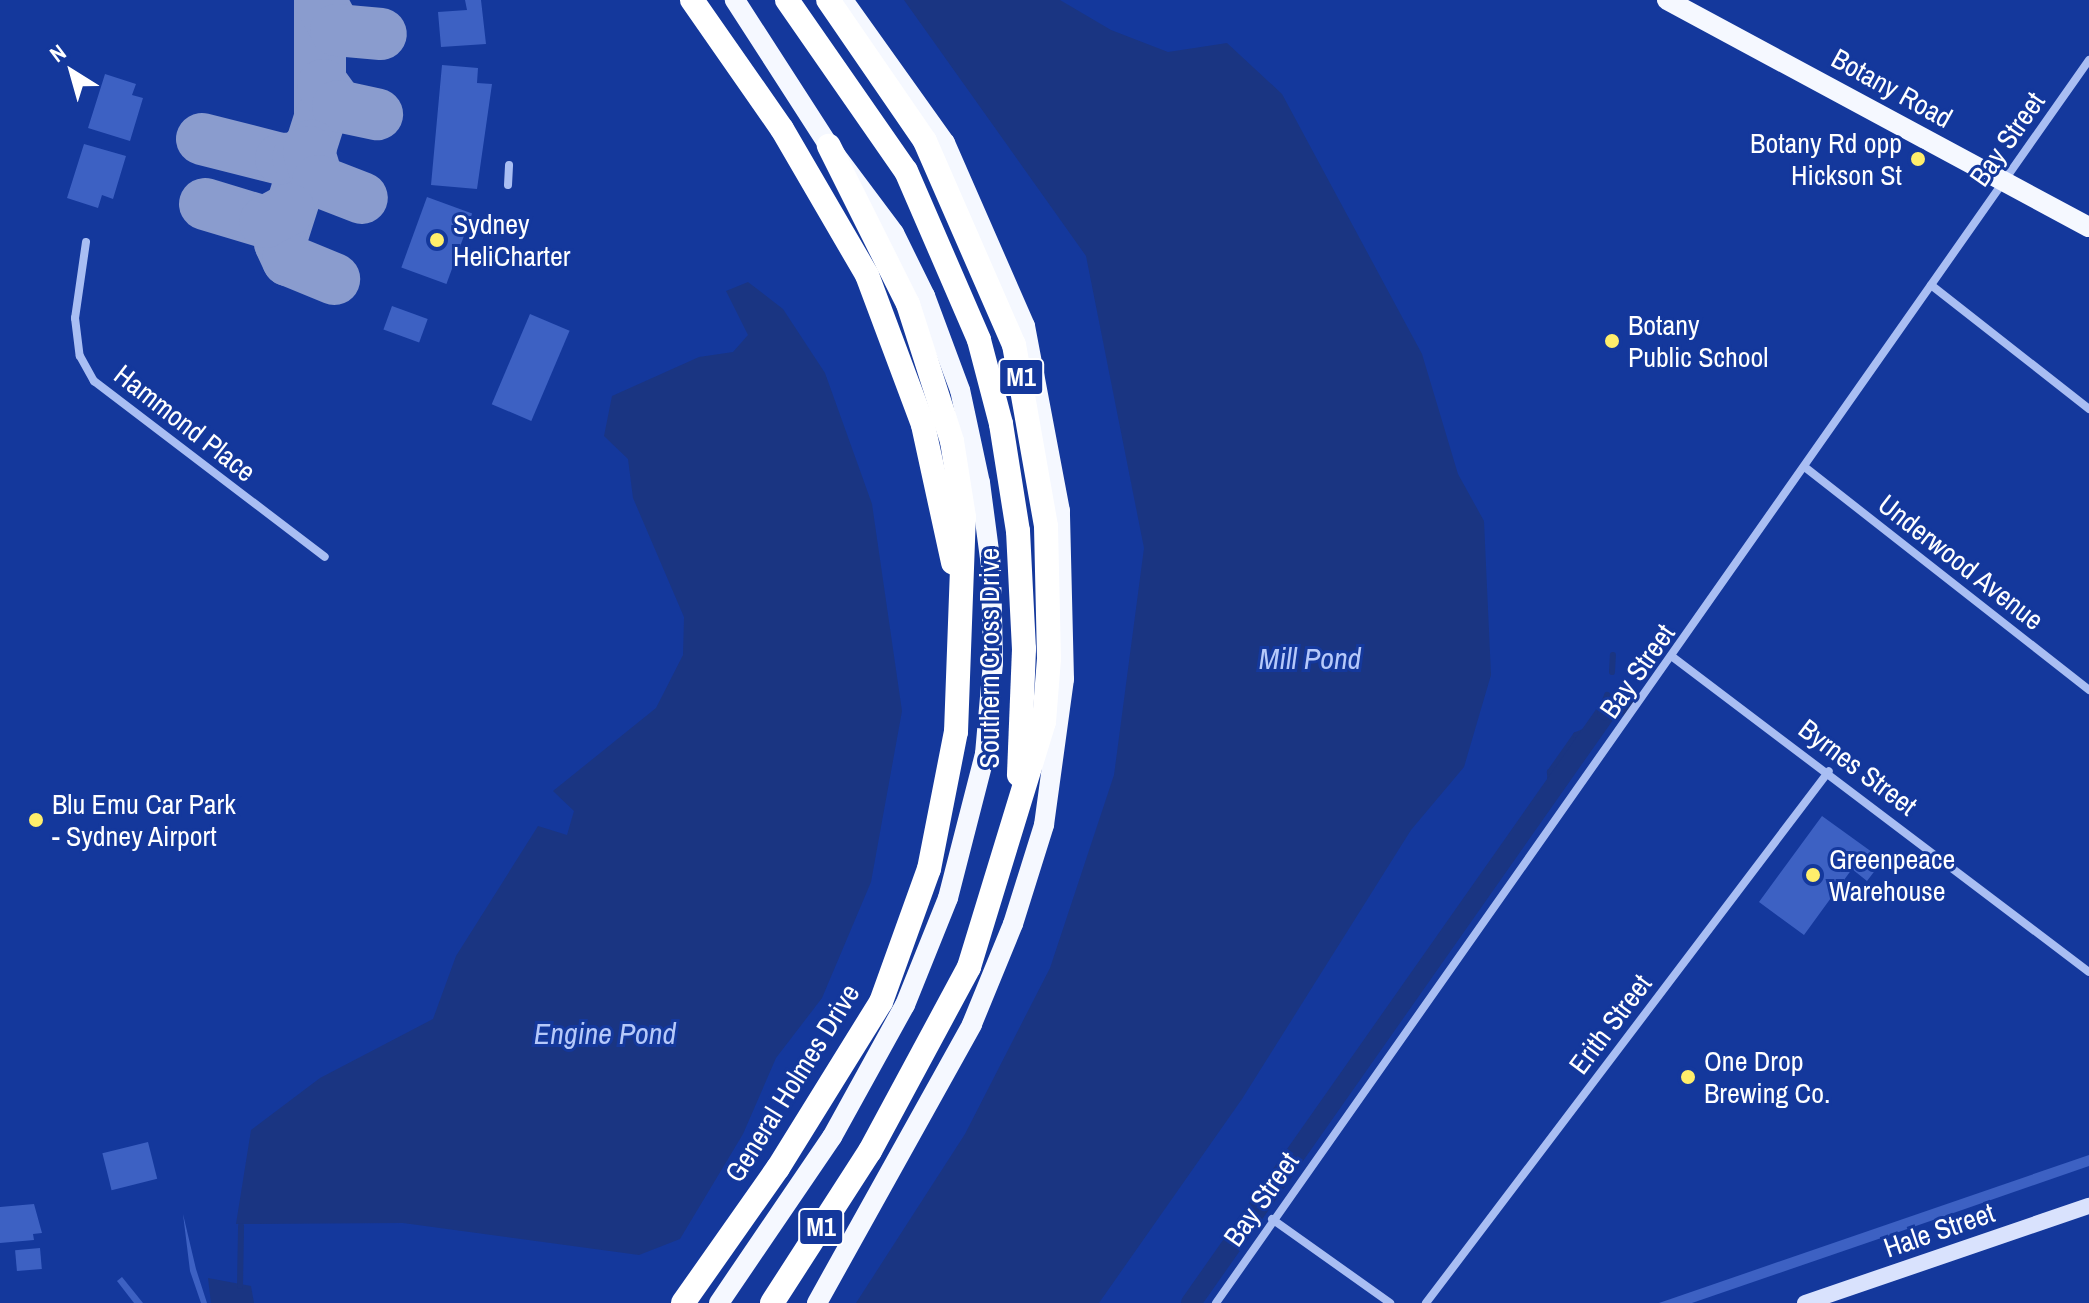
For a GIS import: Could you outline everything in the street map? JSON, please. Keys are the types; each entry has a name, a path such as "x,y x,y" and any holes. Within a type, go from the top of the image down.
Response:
{"highway":[{"name":"Southern Cross Drive","path":"692,0 782,129 837,215 902,355 960,597"},
{"name":"Southern Cross Drive","path":"787,0 865,106 945,250 979,340 1001,424 1023,590 1019,797"},
{"name":"M1","path":"772,1303 942,1023 991,908 1019,797 1044,722 1049,659 1046,526 1025,391 988,279 925,141 828,0"},
{"path":"829,146 934,372 964,517 960,597"},
{"name":"General Holmes Drive","path":"683,1303 843,1068 907,940 929,869 956,732 960,597"}],"main road":[{"path":"719,1303 832,1137 905,1005 948,898 985,754 993,663 991,566 960,390 894,233 829,146 735,0"},
{"path":"817,1303 972,1024 1013,924 1044,825 1064,679 1060,511 1025,326 945,143 843,0"},
{"name":"Botany Road","path":"1667,0 2089,227"}],"street":[{"name":"Bay Street","path":"1216,1303 1272,1219 1674,658 2089,60"},
{"path":"508,185 509,165"},
{"name":"Hammond Place","path":"86,242 75,318 80,356 94,381 325,557"},
{"path":"1931,285 2089,409"},
{"name":"Underwood Avenue","path":"1806,468 2089,690"},
{"name":"Byrnes Street","path":"1674,658 1829,771 2089,972"},
{"name":"Erith Street","path":"1426,1303 1829,771"},
{"name":"Hale Street","path":"1805,1303 2089,1206"},
{"path":"1272,1219 1390,1303"}],"water":[{"name":"Mill Pond","path":"904,0 1060,0 1111,30 1168,52 1227,43 1282,94 1422,354 1458,474 1484,521 1491,675 1464,767 1411,830 1242,1099 1099,1303 856,1303 965,1134 1050,968 1114,775 1144,548 1086,256"},
{"name":"Engine Pond","path":"748,282 783,309 825,373 872,504 902,711 871,882 822,998 776,1058 743,1134 680,1239 639,1255 403,1223 236,1224 251,1130 320,1078 433,1019 456,956 538,826 567,835 574,811 553,791 656,708 683,655 684,617 633,498 628,459 604,436 612,396 699,357 733,352 748,335 726,291"},
{"path":"208,1278 251,1286 254,1303 211,1303"}],"building":[{"path":"465,0 481,0 486,44 441,47 438,12 467,10"},
{"path":"442,65 478,68 477,83 492,84 477,189 431,185"},
{"path":"105,74 136,84 132,95 143,98 130,141 88,128"},
{"path":"84,144 126,156 113,199 102,195 98,208 67,198"},
{"name":"Sydney HeliCharter","path":"427,197 472,213 446,284 401,267"},
{"path":"392,306 428,319 419,342 383,329"},
{"path":"530,314 570,331 531,421 492,404"},
{"name":"Greenpeace Warehouse","path":"1822,816 1883,860 1867,881 1852,869 1804,935 1759,902"},
{"path":"148,1142 157,1179 112,1190 102,1153"},
{"path":"2089,1155 2089,1166 1890,1235 1692,1303 1659,1303"},
{"path":"34,1204 42,1233 33,1234 34,1240 0,1243 0,1207"},
{"path":"183,1214 207,1303 201,1303 190,1271"},
{"path":"40,1248 42,1269 17,1271 15,1250"},
{"path":"122,1277 143,1303 134,1303 117,1281"}],"waterway":[{"path":"1612,672 1613,655"},
{"path":"1551,793 1550,772 1576,735 1596,727 1607,695"},
{"path":"1607,711 1617,697"},
{"path":"1191,1303 1607,711 1629,701"},
{"path":"240,1286 241,1226"}],"taxiway":[{"path":"320,0 320,118 280,243 288,260 334,279"},
{"path":"320,0 336,30 381,34"},
{"path":"323,85 338,106 377,114"},
{"path":"202,139 281,159 298,158 311,146"},
{"path":"309,152 318,181 362,198"},
{"path":"205,204 265,222 289,209"}],"place":[{"name":"Botany Rd opp Hickson St","path":"1918,159"},
{"name":"Sydney HeliCharter","path":"437,240"},
{"name":"Botany Public School","path":"1612,341"},
{"name":"Blu Emu Car Park - Sydney Airport","path":"36,820"},
{"name":"Greenpeace Warehouse","path":"1813,875"},
{"name":"One Drop Brewing Co.","path":"1688,1077"}]}
